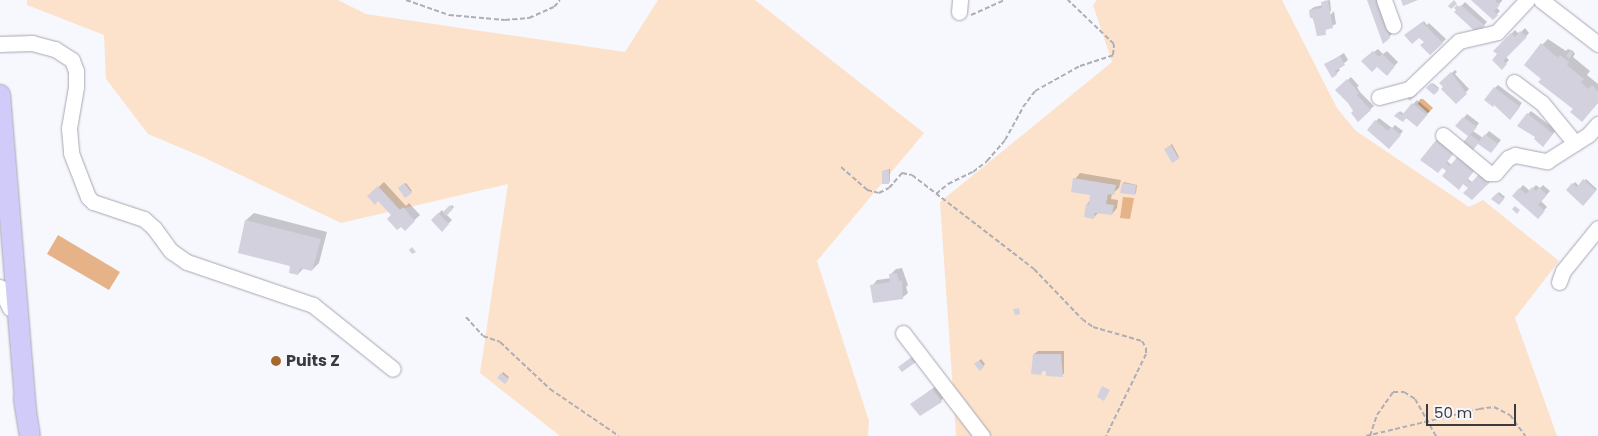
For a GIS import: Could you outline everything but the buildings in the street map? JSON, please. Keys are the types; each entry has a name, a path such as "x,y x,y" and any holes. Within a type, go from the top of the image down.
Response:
{"main road":[{"path":"0,95 26,412"},
{"path":"0,215 10,308 30,436"}],"street":[{"path":"1384,0 1393,25"},
{"path":"1379,97 1409,89 1459,41 1497,32 1527,0"},
{"path":"1541,0 1598,44"},
{"path":"0,44 32,43 55,49 72,60 76,71 76,87 69,128 70,152 88,197 93,202 149,222 171,251 187,262 313,305 393,369"},
{"path":"1514,82 1542,103 1576,143"},
{"path":"1443,135 1489,174 1495,173 1508,158 1516,155 1547,161 1588,135 1598,124"},
{"path":"1560,282 1563,270 1598,228"},
{"path":"0,287 10,308"},
{"path":"903,333 982,436"}],"path":[{"path":"406,0 449,15 505,20 529,18 554,7 560,0"},
{"path":"960,6 958,18 963,18 1004,0"},
{"path":"935,195 948,184 973,172 987,161 1005,140 1023,107 1035,92 1080,66 1113,56 1114,44 1068,0"},
{"path":"841,167 867,190 879,192 889,188 902,173 908,173 935,195 1013,251 1040,275 1082,319 1093,327 1142,341 1146,348 1146,354 1106,436"},
{"path":"466,317 483,336 500,342 506,347 532,375 618,436"},
{"path":"1370,435 1377,414 1393,392 1404,392 1416,399 1436,436"},
{"path":"1366,436 1494,408 1510,415 1525,436"}],"shaded area":[{"path":"27,0 338,0 366,14 625,52 658,0 755,0 924,133 817,261 869,421 868,436 560,436 480,373 508,184 341,223 205,158 148,134 106,79 104,35 27,5"},
{"path":"1097,0 1282,0 1337,108 1356,131 1469,207 1483,200 1559,261 1515,318 1557,436 956,436 940,202 1112,62 1093,5"},
{"path":"1420,99 1423,99 1433,108 1428,113 1418,104"},
{"path":"1123,197 1134,198 1130,219 1120,218"},
{"path":"58,235 120,272 109,290 47,254"}],"place":[{"name":"Puits Z","path":"276,361"}]}
